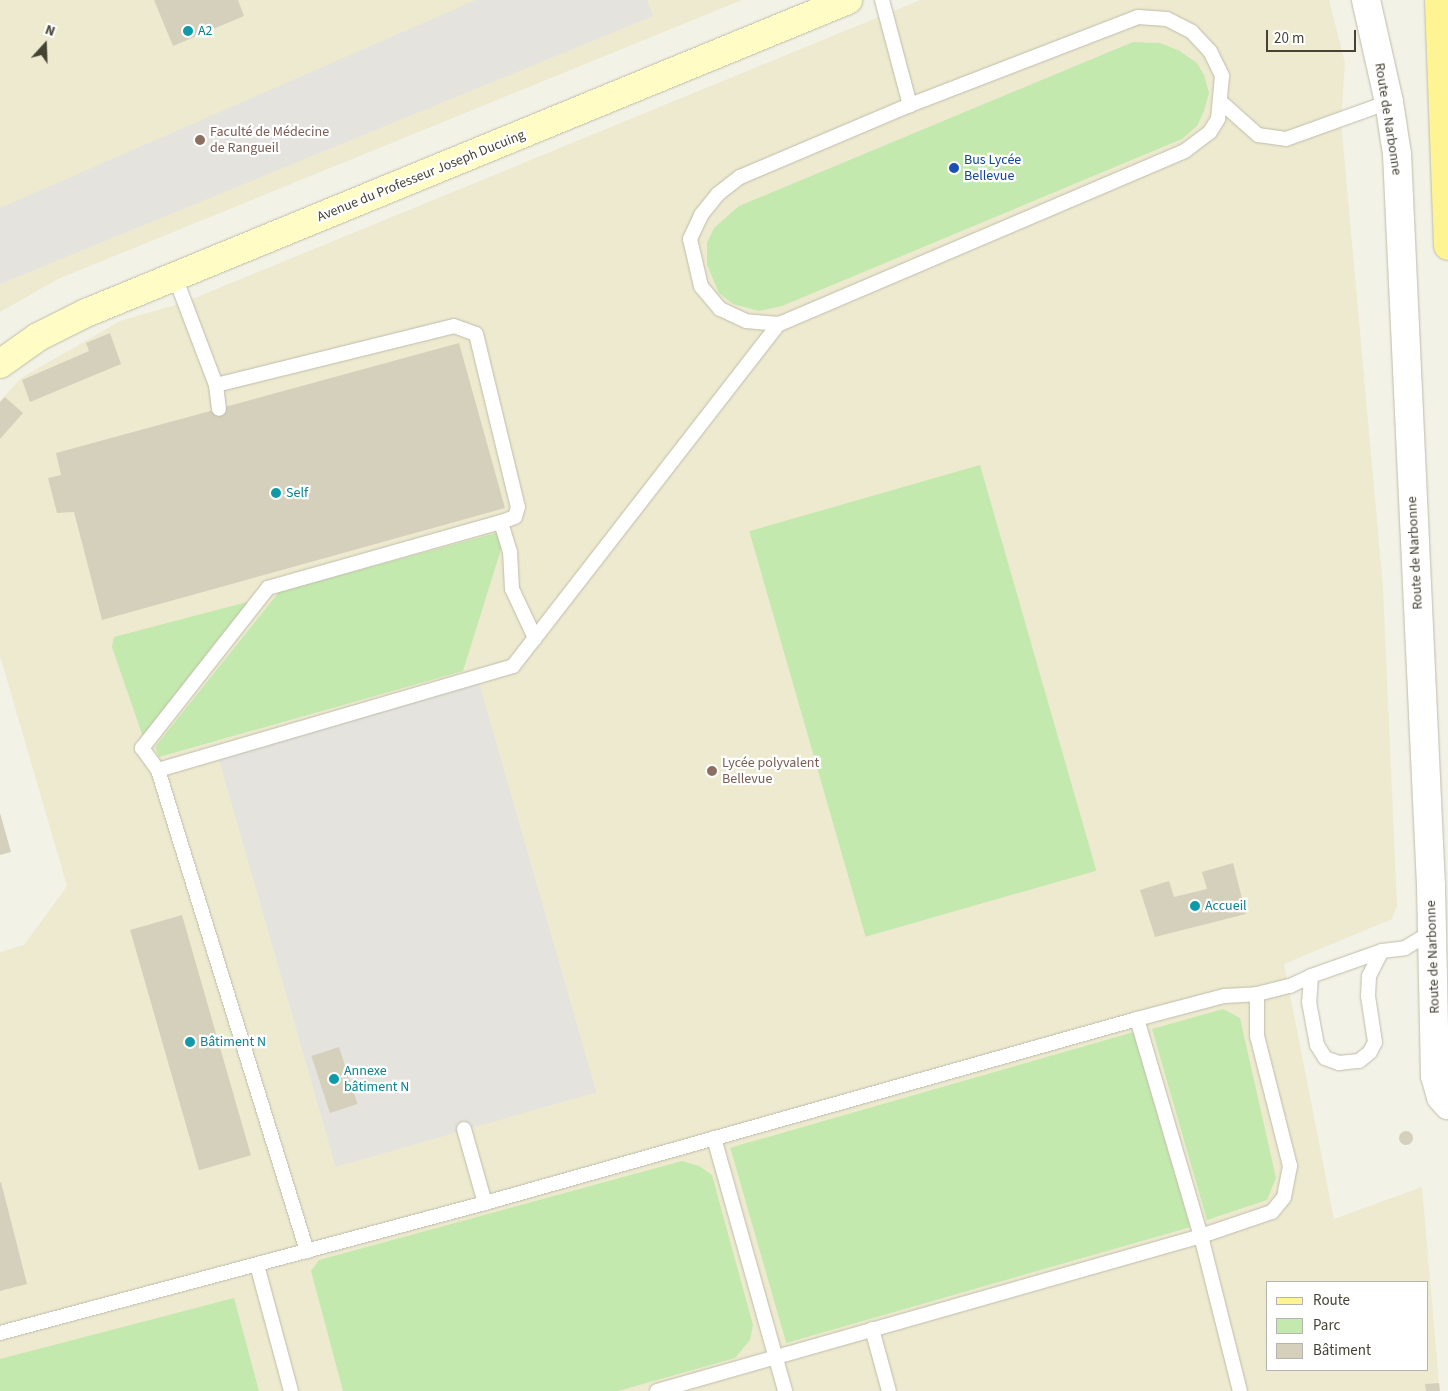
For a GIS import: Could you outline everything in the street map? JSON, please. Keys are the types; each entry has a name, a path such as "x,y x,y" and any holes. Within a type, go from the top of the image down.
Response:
{"main road":[{"path":"1439,0 1448,246"}],"street":[{"name":"Avenue du Professeur Joseph Ducuing","path":"0,364 38,337 86,313 848,0"},
{"name":"Route de Narbonne","path":"1366,0 1397,154 1432,932 1434,1076 1441,1097 1448,1105"}],"lane":[{"path":"882,0 910,105"},
{"path":"1138,17 1167,19 1192,32 1210,51 1222,76 1222,103 1218,119 1210,132 1185,150 779,324 746,321 720,309 701,286 690,239 701,215 718,194 740,177 910,105 1138,17"},
{"path":"1222,103 1258,135 1286,139 1388,102"},
{"path":"175,277 216,385 219,408"},
{"path":"158,770 513,666 779,324"},
{"path":"216,385 454,326 476,334 518,507 515,517 501,522 268,588 142,748 158,770 307,1251"},
{"path":"501,522 510,552 512,589 535,638"},
{"path":"0,1333 485,1203 1137,1019 1224,996 1257,994 1290,986 1310,976 1382,951 1405,948 1432,932"},
{"path":"1310,976 1309,1002 1317,1044 1325,1058 1339,1063 1359,1061 1370,1052 1375,1042 1368,996 1369,976 1382,951"},
{"path":"657,1391 1201,1236 1272,1212 1284,1198 1290,1166 1258,1036 1257,994"},
{"path":"1137,1019 1201,1236 1240,1391"},
{"path":"464,1130 485,1203"},
{"path":"714,1138 785,1391"},
{"path":"257,1265 291,1391"},
{"path":"872,1329 889,1391"}],"shaded area":[{"name":"Faculté de Médecine de Rangueil","path":"0,0 742,0 58,279 0,312"},
{"path":"476,0 647,0 653,16 0,284 0,208"},
{"name":"Lycée polyvalent Bellevue","path":"920,0 1329,0 1345,63 1341,121 1383,587 1397,906 1392,919 1284,964 1334,1219 1422,1187 1439,1383 1426,1384 1426,1391 0,1391 0,952 24,945 67,886 0,656 0,401 21,378 120,321 185,302"},
{"path":"477,676 596,1092 336,1167 216,751"}],"green space":[{"path":"1133,42 1160,43 1178,50 1197,63 1204,75 1209,93 1204,111 1197,126 1182,139 782,306 759,311 733,304 719,293 707,265 707,243 714,228 739,206"},
{"path":"980,465 1096,871 866,937 749,531"},
{"path":"507,530 463,671 159,757 155,747 279,592"},
{"path":"251,601 143,737 112,647 114,637"},
{"path":"1223,1009 1240,1018 1276,1178 1267,1200 1207,1220 1152,1029"},
{"path":"1134,1032 1190,1227 786,1343 730,1148"},
{"path":"682,1161 699,1166 712,1175 753,1325 750,1340 735,1358 618,1391 343,1391 311,1271 319,1260"},
{"path":"234,1298 259,1391 0,1391 0,1359"}],"building":[{"name":"A2","path":"154,0 238,0 244,16 173,46"},
{"path":"110,333 121,364 30,402 22,380 89,351 86,343"},
{"name":"Self","path":"459,343 505,508 102,620 74,512 57,513 48,478 61,475 56,453"},
{"path":"5,397 23,413 0,439 0,402"},
{"path":"0,813 11,852 0,855"},
{"name":"Accueil","path":"1233,863 1246,914 1155,937 1140,890 1169,881 1174,897 1207,889 1202,872"},
{"name":"Bâtiment N","path":"182,915 251,1155 199,1170 130,930"},
{"name":"Annexe bâtiment N","path":"339,1047 358,1104 330,1113 311,1056"},
{"path":"1406,1131 1411,1133 1413,1138 1411,1143 1406,1145 1401,1143 1399,1138 1401,1133"},
{"path":"0,1183 27,1284 0,1291"},
{"path":"1439,1383 1440,1391 1426,1391 1425,1384"}],"place":[{"name":"A2","path":"188,31"},
{"name":"Faculté de Médecine de Rangueil","path":"200,140"},
{"name":"Bus Lycée Bellevue","path":"954,168"},
{"name":"Self","path":"276,493"},
{"name":"Lycée polyvalent Bellevue","path":"712,771"},
{"name":"Accueil","path":"1195,906"},
{"name":"Bâtiment N","path":"190,1042"},
{"name":"Annexe bâtiment N","path":"334,1079"}]}
